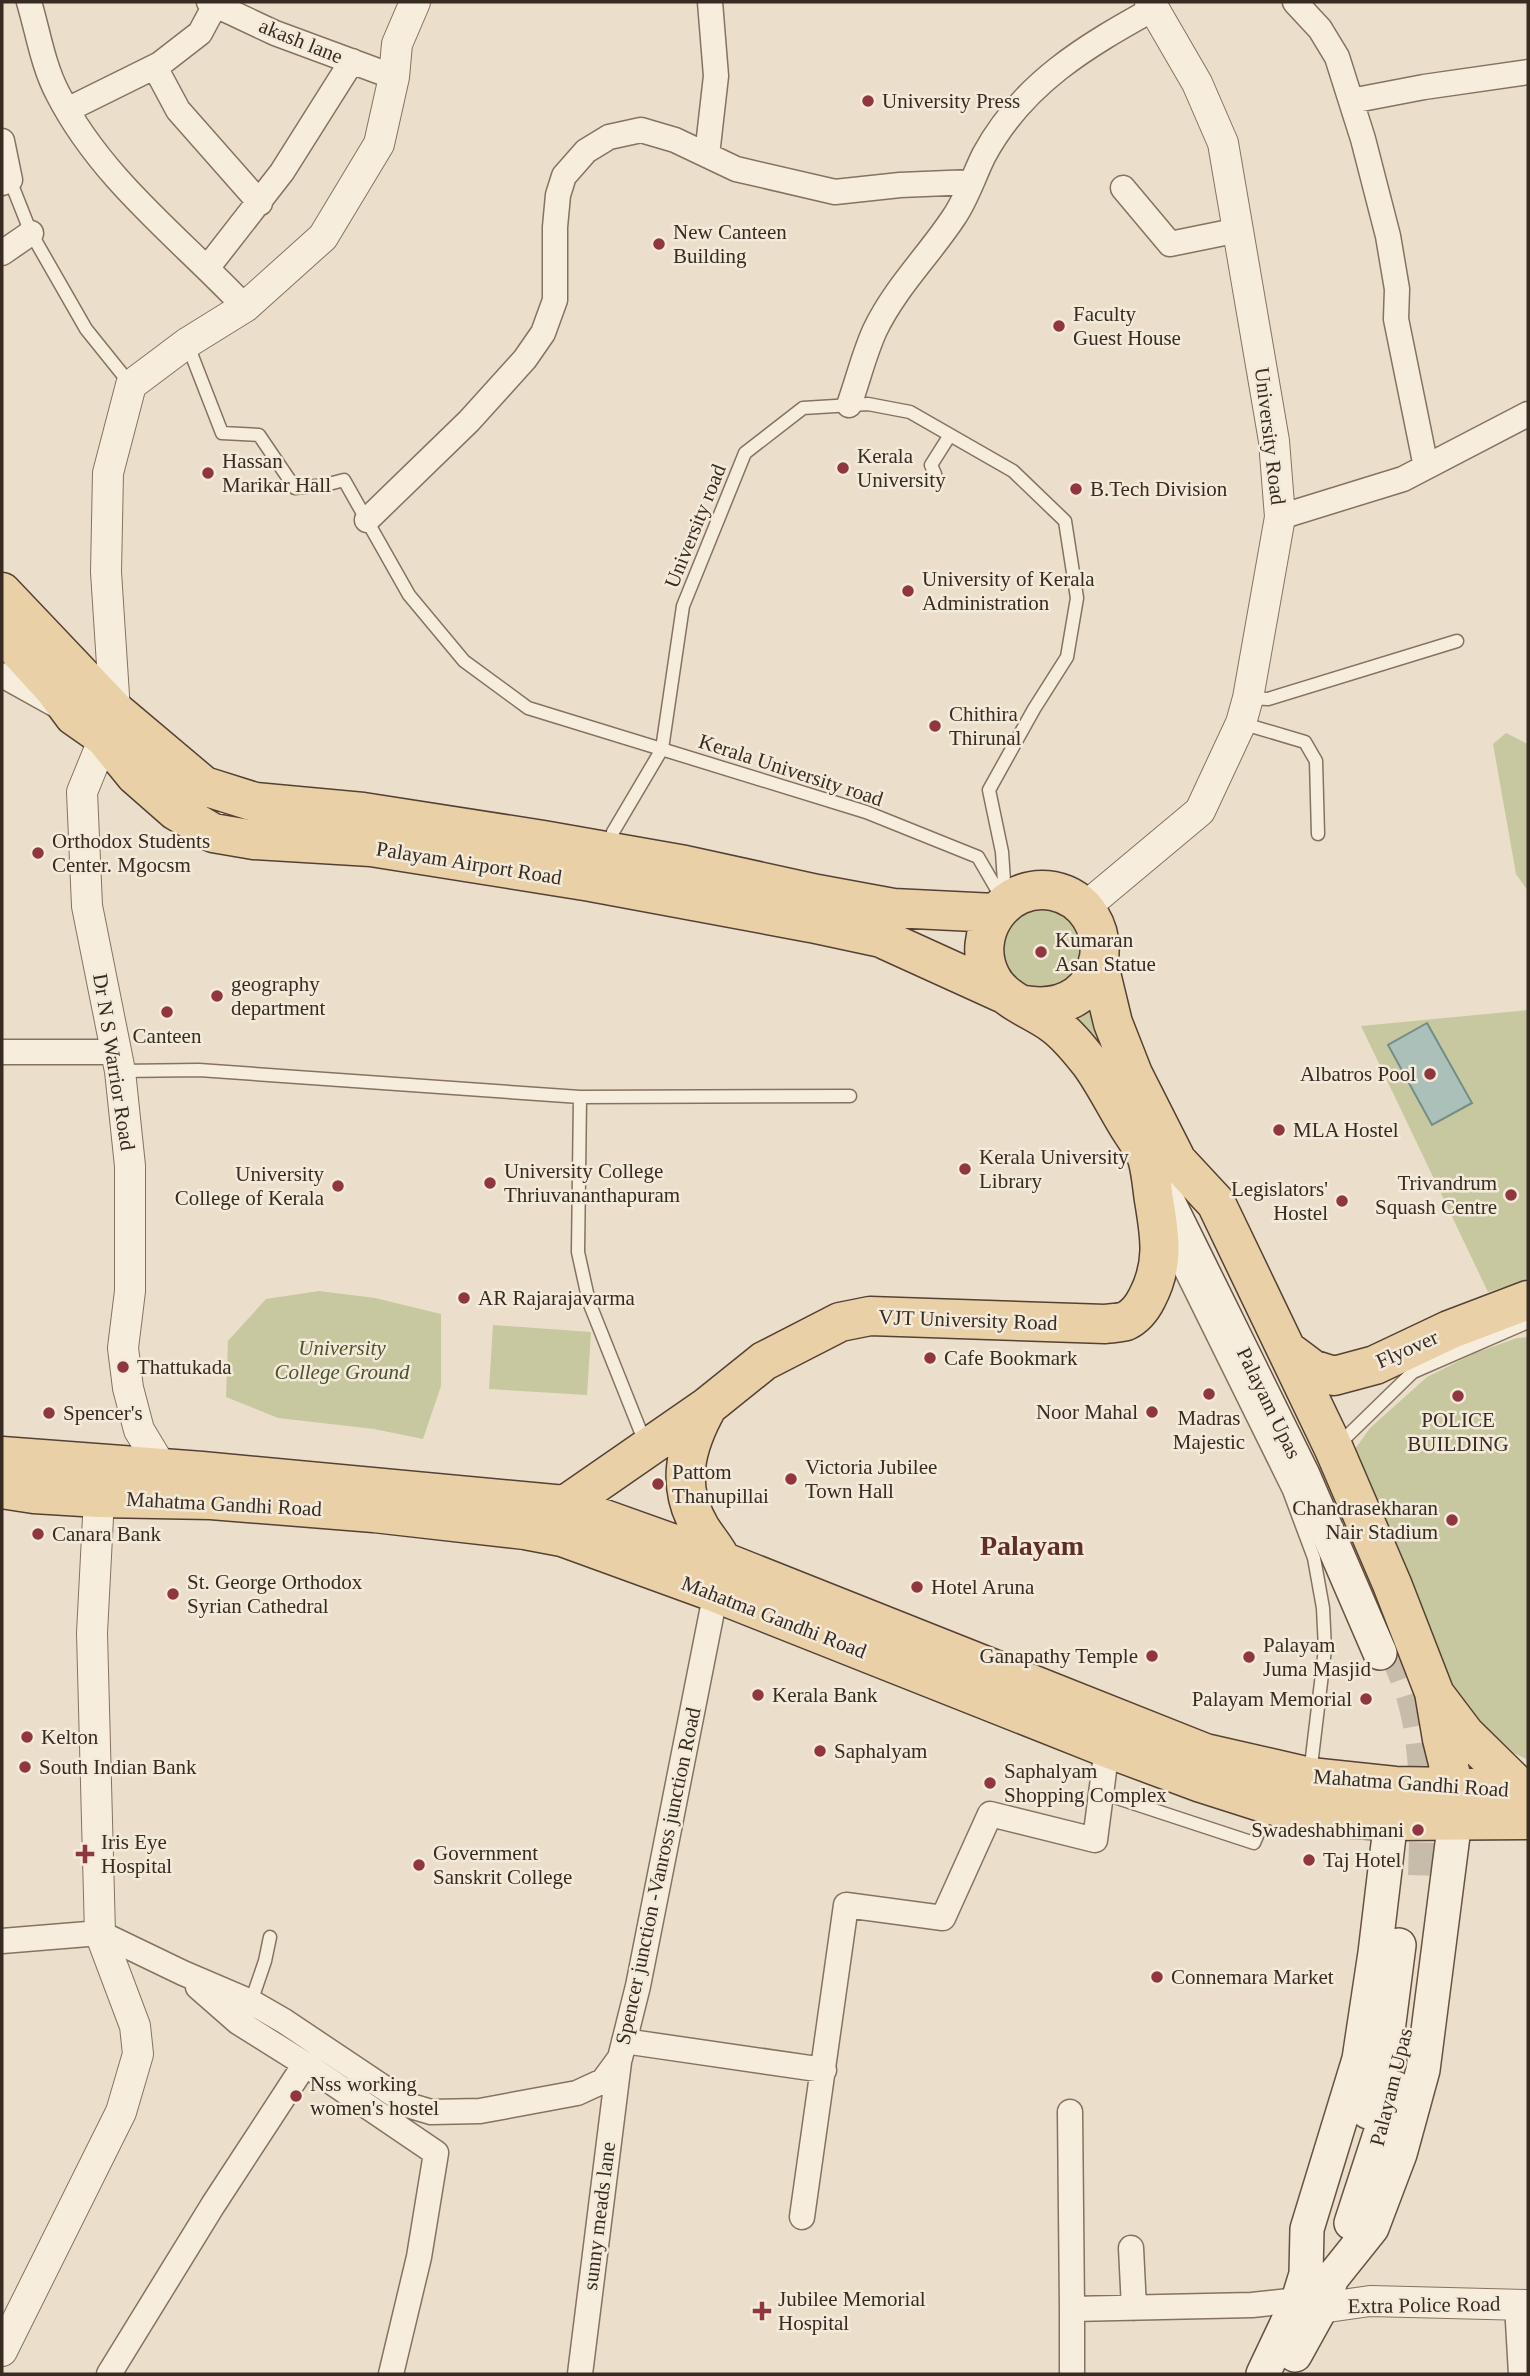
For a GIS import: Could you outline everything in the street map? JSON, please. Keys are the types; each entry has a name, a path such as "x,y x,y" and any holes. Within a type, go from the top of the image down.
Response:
{"main road":[{"name":"Palayam Airport Road","path":"2,592 135,775 176,811 213,833 254,840 371,847 591,882 881,938 1013,999 1054,1024 1091,1064 1162,1160"},
{"name":"Palayam Airport Road","path":"2,632 54,689 97,721 204,786 255,802 363,812 610,851 892,908 1000,908"},
{"path":"1036,891 1053,891 1070,897 1084,908 1095,924 1100,943 1092,982 1079,996 1062,1005 1043,1008 1013,999 988,971 983,945 987,929 1000,908 1019,895 1036,891"},
{"path":"1098,961 1113,1023 1162,1160 1216,1203 1334,1449 1392,1584 1434,1692 1455,1803 1423,2070 1399,2154 1372,2228 1314,2290 1263,2374"},
{"name":"VJT University Road","path":"565,1505 708,1406 764,1362 840,1322 870,1316 1105,1324 1124,1322 1137,1314 1157,1278 1160,1257 1162,1160"},
{"name":"Palayam Upas","path":"1162,1160 1320,1469 1387,1650"},
{"name":"Flyover","path":"1288,1351 1312,1369 1334,1376 1375,1365 1449,1330 1528,1300"},
{"path":"708,1406 688,1449 685,1478 691,1506 719,1577"},
{"name":"Mahatma Gandhi Road","path":"2,1456 565,1505 719,1577 1107,1748 1270,1805 1335,1818 1393,1804 1527,1801"},
{"name":"Mahatma Gandhi Road","path":"2,1489 34,1494 211,1500 374,1513 525,1530 562,1537 719,1577 1205,1753 1310,1777 1393,1804"},
{"path":"1434,1692 1465,1734 1527,1801"},
{"path":"1287,2374 1314,2290 1307,2229 1359,2059 1393,1804"},
{"name":"Palayam Upas","path":"1314,2290 1390,2106 1402,2059 1415,1890"}],"street":[{"path":"2,675 97,721 106,572 108,473 131,385 187,344 245,307 323,237 379,144 394,77 397,44 415,2"},
{"path":"707,155 716,76 710,2"},
{"path":"1295,2 1320,29 1338,57 1351,102 1388,236 1397,289 1396,319 1426,467"},
{"path":"30,3 46,64 57,92 90,148 127,191 208,267 245,307"},
{"path":"67,110 155,67 201,33 212,4"},
{"name":"akash lane","path":"212,4 275,33 394,77"},
{"path":"849,405 876,330 907,277 955,216 985,153 1016,109 1051,73 1152,5"},
{"name":"University Road","path":"1084,908 1200,811 1244,710 1280,517 1274,442 1223,143 1197,83 1152,5"},
{"path":"208,267 282,172 352,61"},
{"path":"155,67 178,110 260,202"},
{"path":"1351,102 1424,87 1528,72"},
{"path":"367,520 469,421 526,359 543,333 555,300 555,227 558,195 564,176 586,151 609,137 640,130 675,140 736,169 835,192 900,185 972,182"},
{"path":"2,141 6,182"},
{"path":"1123,188 1170,244 1239,230"},
{"path":"2,253 31,233"},
{"path":"1280,517 1403,479 1528,414"},
{"name":"Dr N S Warrior Road","path":"97,721 82,792 87,906 118,1061 130,1166 130,1291 123,1348 128,1388 139,1430 162,1468"},
{"path":"2,1052 118,1061"},
{"path":"2,2351 121,2112 138,2054 135,2026 100,1933 92,1633 99,1498"},
{"name":"Spencer junction -Vanross junction Road","path":"100,1933 251,2002 411,2106 431,2112 480,2111 577,2092 603,2081 622,2049 638,1986 719,1577"},
{"path":"802,2217 846,1905 943,1918 990,1814 1095,1840 1107,1748"},
{"path":"2,1941 100,1933"},
{"path":"183,1973 238,2022 305,2064 437,2155 419,2257 391,2374"},
{"path":"622,2049 824,2070"},
{"name":"sunny meads lane","path":"580,2374 622,2049"},
{"path":"109,2374 213,2205 305,2064"},
{"path":"1070,2112 1072,2374"},
{"path":"1131,2248 1133,2308"},
{"path":"1072,2309 1252,2305 1314,2290"},
{"name":"Extra Police Road","path":"1314,2290 1370,2301 1523,2304"},
{"path":"1521,2374 1523,2304"}],"lane":[{"path":"6,182 31,233 86,329 131,385"},
{"name":"Kerala University road","path":"187,344 222,433 259,435 295,488 344,480 409,595 464,661 528,708 866,812 978,857 1000,908"},
{"name":"University road","path":"662,750 683,606 745,453 803,408 868,404 910,412 948,433"},
{"path":"935,474 931,465 948,433 1013,471 1065,521 1077,598 1067,657 1034,709 989,790 1002,852 1000,908"},
{"path":"1244,710 1268,699 1457,641"},
{"path":"1244,710 1305,742 1316,761 1318,834"},
{"path":"610,851 613,832 662,750"},
{"path":"118,1061 199,1070 580,1097 850,1096"},
{"path":"580,1097 578,1252 589,1302 647,1447"},
{"path":"1160,1231 1289,1491 1314,1558 1323,1608 1325,1649 1310,1777"},
{"path":"1334,1449 1413,1372 1528,1322"},
{"path":"1102,1793 1254,1843 1270,1805"},
{"path":"251,2002 270,1937"}],"green space":[{"path":"1506,733 1528,744 1528,891 1516,874 1493,744"},
{"path":"1050,905 1078,928 1083,952 1068,985 1011,990 997,925 1004,915"},
{"path":"1095,990 1129,1100 1073,1015"},
{"path":"1528,1010 1528,1280 1488,1292 1361,1026"},
{"name":"University College Ground","path":"319,1291 375,1298 441,1314 441,1386 423,1439 374,1429 278,1418 226,1397 228,1341 266,1299"},
{"path":"493,1325 591,1332 587,1395 489,1389"},
{"name":"Chandrasekharan Nair Stadium","path":"1528,1337 1528,1760 1514,1753 1452,1696 1350,1456 1370,1428 1427,1377 1475,1353 1517,1338"}],"shaded area":[{"name":"Albatros Pool","path":"1427,1023 1472,1103 1432,1125 1388,1045"}],"tunnel":[{"path":"1394,1647 1413,1697 1422,1743 1426,1793 1424,1890"}],"place":[{"name":"University Press","path":"868,101"},
{"name":"New Canteen Building","path":"659,244"},
{"name":"Faculty Guest House","path":"1059,326"},
{"name":"Kerala University","path":"843,468"},
{"name":"Hassan Marikar Hall","path":"208,473"},
{"name":"B.Tech Division","path":"1076,489"},
{"name":"University of Kerala Administration","path":"908,591"},
{"name":"Chithira Thirunal","path":"935,726"},
{"name":"Orthodox Students Center. Mgocsm","path":"38,853"},
{"name":"Kumaran Asan Statue","path":"1041,952"},
{"name":"geography department","path":"217,996"},
{"name":"Canteen","path":"167,1012"},
{"name":"Albatros Pool","path":"1430,1074"},
{"name":"MLA Hostel","path":"1279,1130"},
{"name":"Kerala University Library","path":"965,1169"},
{"name":"University College Thriuvananthapuram","path":"490,1183"},
{"name":"University College of Kerala","path":"338,1186"},
{"name":"Trivandrum Squash Centre","path":"1511,1195"},
{"name":"Legislators' Hostel","path":"1342,1201"},
{"name":"AR Rajarajavarma","path":"464,1298"},
{"name":"Cafe Bookmark","path":"930,1358"},
{"name":"Thattukada","path":"123,1367"},
{"name":"Madras Majestic","path":"1209,1394"},
{"name":"POLICE BUILDING","path":"1458,1396"},
{"name":"Noor Mahal","path":"1152,1412"},
{"name":"Spencer's","path":"49,1413"},
{"name":"Victoria Jubilee Town Hall","path":"791,1479"},
{"name":"Pattom Thanupillai","path":"658,1484"},
{"name":"Chandrasekharan Nair Stadium","path":"1452,1520"},
{"name":"Canara Bank","path":"38,1534"},
{"name":"Hotel Aruna","path":"917,1587"},
{"name":"St. George Orthodox Syrian Cathedral","path":"173,1594"},
{"name":"Ganapathy Temple","path":"1152,1656"},
{"name":"Palayam Juma Masjid","path":"1249,1657"},
{"name":"Kerala Bank","path":"758,1695"},
{"name":"Palayam Memorial","path":"1366,1699"},
{"name":"Kelton","path":"27,1737"},
{"name":"Saphalyam","path":"820,1751"},
{"name":"South Indian Bank","path":"25,1767"},
{"name":"Saphalyam Shopping Complex","path":"990,1783"},
{"name":"Swadeshabhimani","path":"1418,1830"},
{"name":"Iris Eye Hospital","path":"85,1854"},
{"name":"Taj Hotel","path":"1309,1860"},
{"name":"Government Sanskrit College","path":"419,1865"},
{"name":"Connemara Market","path":"1157,1977"},
{"name":"Nss working women's hostel","path":"296,2096"},
{"name":"Jubilee Memorial Hospital","path":"762,2311"}],"district":[{"name":"Palayam","path":"1032,1545"}]}
